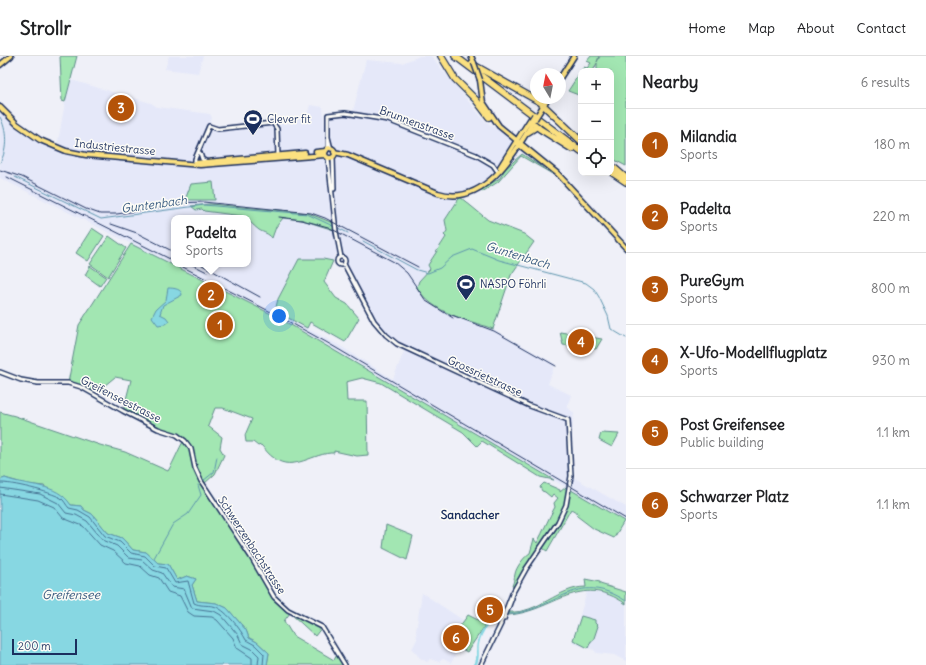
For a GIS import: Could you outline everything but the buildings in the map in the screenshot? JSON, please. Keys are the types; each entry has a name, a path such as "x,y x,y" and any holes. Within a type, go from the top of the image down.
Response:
{"highway":[{"path":"441,56 454,79 476,100 489,117"},
{"path":"455,56 578,150"},
{"path":"462,56 578,145"},
{"path":"472,63 530,97"},
{"path":"476,100 483,102"},
{"path":"528,132 536,115 535,104"},
{"path":"536,115 578,150"},
{"path":"536,115 579,140"},
{"path":"614,168 626,178"},
{"path":"614,174 626,182"}],"main road":[{"path":"0,64 11,56"},
{"path":"471,56 480,80 483,102 489,117 497,128 554,171 626,248"},
{"path":"566,69 574,56"},
{"path":"483,102 496,123 518,143"},
{"path":"518,143 542,104"},
{"name":"Industriestrasse","path":"0,107 33,136 66,151 86,155 195,163 330,153 350,157 434,192 449,196 460,195 473,191 485,184 498,172 518,143"},
{"path":"518,143 528,132"},
{"name":"Industriestrasse","path":"498,172 518,143"},
{"name":"Industriestrasse","path":"195,163 200,165 249,162 330,153"}],"street":[{"name":"Brunnenstrasse","path":"330,153 326,119 329,114 340,113 369,116 390,120 476,155 494,166 498,172"},
{"path":"209,126 218,129 273,123 277,129 278,156"},
{"path":"195,163 195,159 209,126"},
{"path":"195,163 209,126"},
{"path":"200,153 202,159 207,162"},
{"path":"330,153 331,184 336,230 341,257 345,259 344,264 341,265 337,263 337,259 341,257"},
{"path":"330,153 334,188 333,197"},
{"path":"494,166 501,166"},
{"path":"331,184 334,188"},
{"name":"Grossrietstrasse","path":"344,264 374,321 393,341 411,352 547,414 566,418 569,424 571,476 570,491 560,517 531,561 514,591 481,665"},
{"name":"Greifenseestrasse","path":"0,372 21,380 38,383 68,383 81,387 123,411 158,429 177,435 184,440"},
{"name":"Schwerzenbachstrasse","path":"184,440 191,449 195,468 199,477 251,557 272,594 288,610 322,627 345,665"}],"shaded area":[{"path":"169,56 203,56 198,73 165,69"},
{"path":"420,56 431,56 484,120 516,143 498,172 485,184 460,195 445,220 446,236 428,265 430,269 419,281 419,291 436,308 493,329 555,364 548,384 571,395 567,407 574,413 572,431 569,431 571,476 626,507 626,523 279,318 177,267 251,267 251,222 260,231 266,232 272,238 283,218 302,220 334,230 338,252 334,256 333,261 323,259 297,263 278,299 275,311 342,347 393,379 405,349 389,338 374,321 347,267 346,259 343,255 339,242 335,200 336,187 334,164 338,157 339,151 331,144 328,118 331,114 352,115 366,60 402,63"},
{"path":"71,80 151,103 157,107 210,114 212,118 209,126 215,129 296,123 298,117 306,119 310,105 323,107 326,145 320,150 322,157 327,163 333,223 320,217 301,212 210,204 191,206 204,211 238,215 171,215 171,264 0,178 0,107 23,129 57,148 65,102"},
{"path":"587,591 609,594 626,604 626,661 614,655 597,653 594,650 572,643"},
{"path":"422,593 463,620 455,628 449,642 459,649 451,663 443,659 439,662 430,659 427,662 420,658 412,649 417,639 416,631"}],"green space":[{"path":"60,56 77,56 65,102 62,101"},
{"path":"591,56 599,56 597,62 600,56 626,56 626,166 614,160 614,68 597,68 597,63 594,68 587,68 591,63 587,61"},
{"path":"578,76 578,95 568,91"},
{"path":"522,154 554,175 521,156 498,182 482,192 480,190 500,178 505,169"},
{"path":"213,182 215,200 185,200 191,184"},
{"path":"460,197 488,220 524,234 534,242 511,275 493,329 441,310 432,304 417,287 419,281 430,269 428,265 446,237 444,235 447,231 445,220"},
{"path":"210,204 308,213 333,223 334,230 302,220 283,218 276,227 272,238 259,230 251,223 251,215 234,215 204,211 202,209 196,210 191,206"},
{"path":"92,228 104,236 88,261 76,253"},
{"path":"109,236 126,248 108,277 90,264"},
{"path":"131,244 171,264 171,267 177,267 279,318 554,480 540,477 482,441 477,446 463,432 381,383 362,378 346,382 347,401 367,401 368,455 357,456 334,451 334,453 319,455 296,463 281,462 272,457 261,445 258,446 253,442 246,442 245,435 252,419 223,408 215,408 208,426 222,437 220,448 224,455 215,474 204,484 242,543 269,590 288,610 322,627 315,636 290,613 284,621 293,636 334,660 338,653 347,665 267,665 269,653 257,642 249,638 246,630 227,608 216,603 197,601 192,585 196,579 187,576 177,580 168,564 158,563 146,552 133,550 122,538 108,533 92,514 84,510 81,506 71,505 44,486 26,484 5,478 0,480 0,412 125,452 168,471 184,440 177,435 158,429 123,411 131,380 115,377 104,386 94,390 92,393 68,383 79,325"},
{"path":"299,259 323,259 333,261 324,282 336,298 347,304 359,318 345,342 310,322 307,328 275,311 278,299"},
{"path":"90,266 106,277 100,286 85,275"},
{"path":"560,332 602,339 596,349 563,345"},
{"path":"601,433 619,434 612,447 599,440"},
{"path":"544,483 560,490 560,492 566,487 624,521 614,538 594,529 577,516 578,513 571,509 547,551 541,547 516,588 512,586 517,568 523,559 530,553 534,539 537,543 555,507 554,503 558,498 553,494 551,497 542,491 540,487"},
{"path":"386,525 413,536 407,560 383,548"},
{"path":"585,579 600,582 600,584 626,592 626,604 609,595 594,591 580,592 524,612 508,615 509,612 519,612 539,605 566,591 586,587"},
{"path":"468,615 486,624 467,652 458,647 459,645 457,647 449,642 455,630 458,631"},
{"path":"581,616 595,620 595,623 598,626 593,641 591,641 588,648 573,640"}],"water":[{"path":"168,288 181,291 182,295 163,305 160,314 166,317 169,321 165,324 158,325 152,317 156,309 166,300"},
{"name":"Greifensee","path":"5,478 41,486 58,492 71,505 81,506 84,510 92,514 108,533 122,538 133,550 146,552 158,563 168,564 177,580 187,576 196,579 192,585 197,601 216,603 227,608 246,630 249,638 257,642 269,653 267,665 0,665 0,480"}],"waterway":[{"path":"0,117 6,140 3,158 0,163"},
{"name":"Guntenbach","path":"15,177 101,219 204,205 307,214 335,227"},
{"name":"Guntenbach","path":"338,228 348,233"},
{"name":"Guntenbach","path":"363,241 417,270 428,273 440,268 452,257 472,249 499,260 586,283 594,289 599,297 608,316 611,329 626,338"},
{"path":"203,481 214,472 217,457"},
{"path":"154,558 173,524 188,514 201,495 198,485"},
{"path":"509,614 540,606 566,594 579,590 593,589 609,592 626,601"},
{"path":"475,665 478,643 481,634 490,621 502,614"}],"railway":[{"path":"0,170 22,177 86,209 100,214 117,214 184,204"},
{"path":"7,177 171,259"},
{"path":"178,203 203,202 311,213 325,218 418,267"},
{"path":"279,217 302,220 328,227 394,262 407,273 426,301 453,318"},
{"path":"111,224 137,233 171,250"},
{"path":"183,267 326,342 626,519"},
{"path":"197,267 207,272"},
{"path":"206,267 260,297"},
{"path":"449,314 494,331 556,366"}],"place":[{"name":"PureGym","path":"121,108"},
{"name":"Clever fit","path":"253,136"},
{"name":"Padelta","path":"211,295"},
{"name":"NASPO Föhrli","path":"466,301"},
{"name":"Milandia","path":"220,325"},
{"name":"X-Ufo-Modellflugplatz","path":"581,342"},
{"name":"Post Greifensee","path":"490,610"},
{"name":"Schwarzer Platz","path":"456,638"}],"district":[{"name":"Sandacher","path":"470,514"}]}
